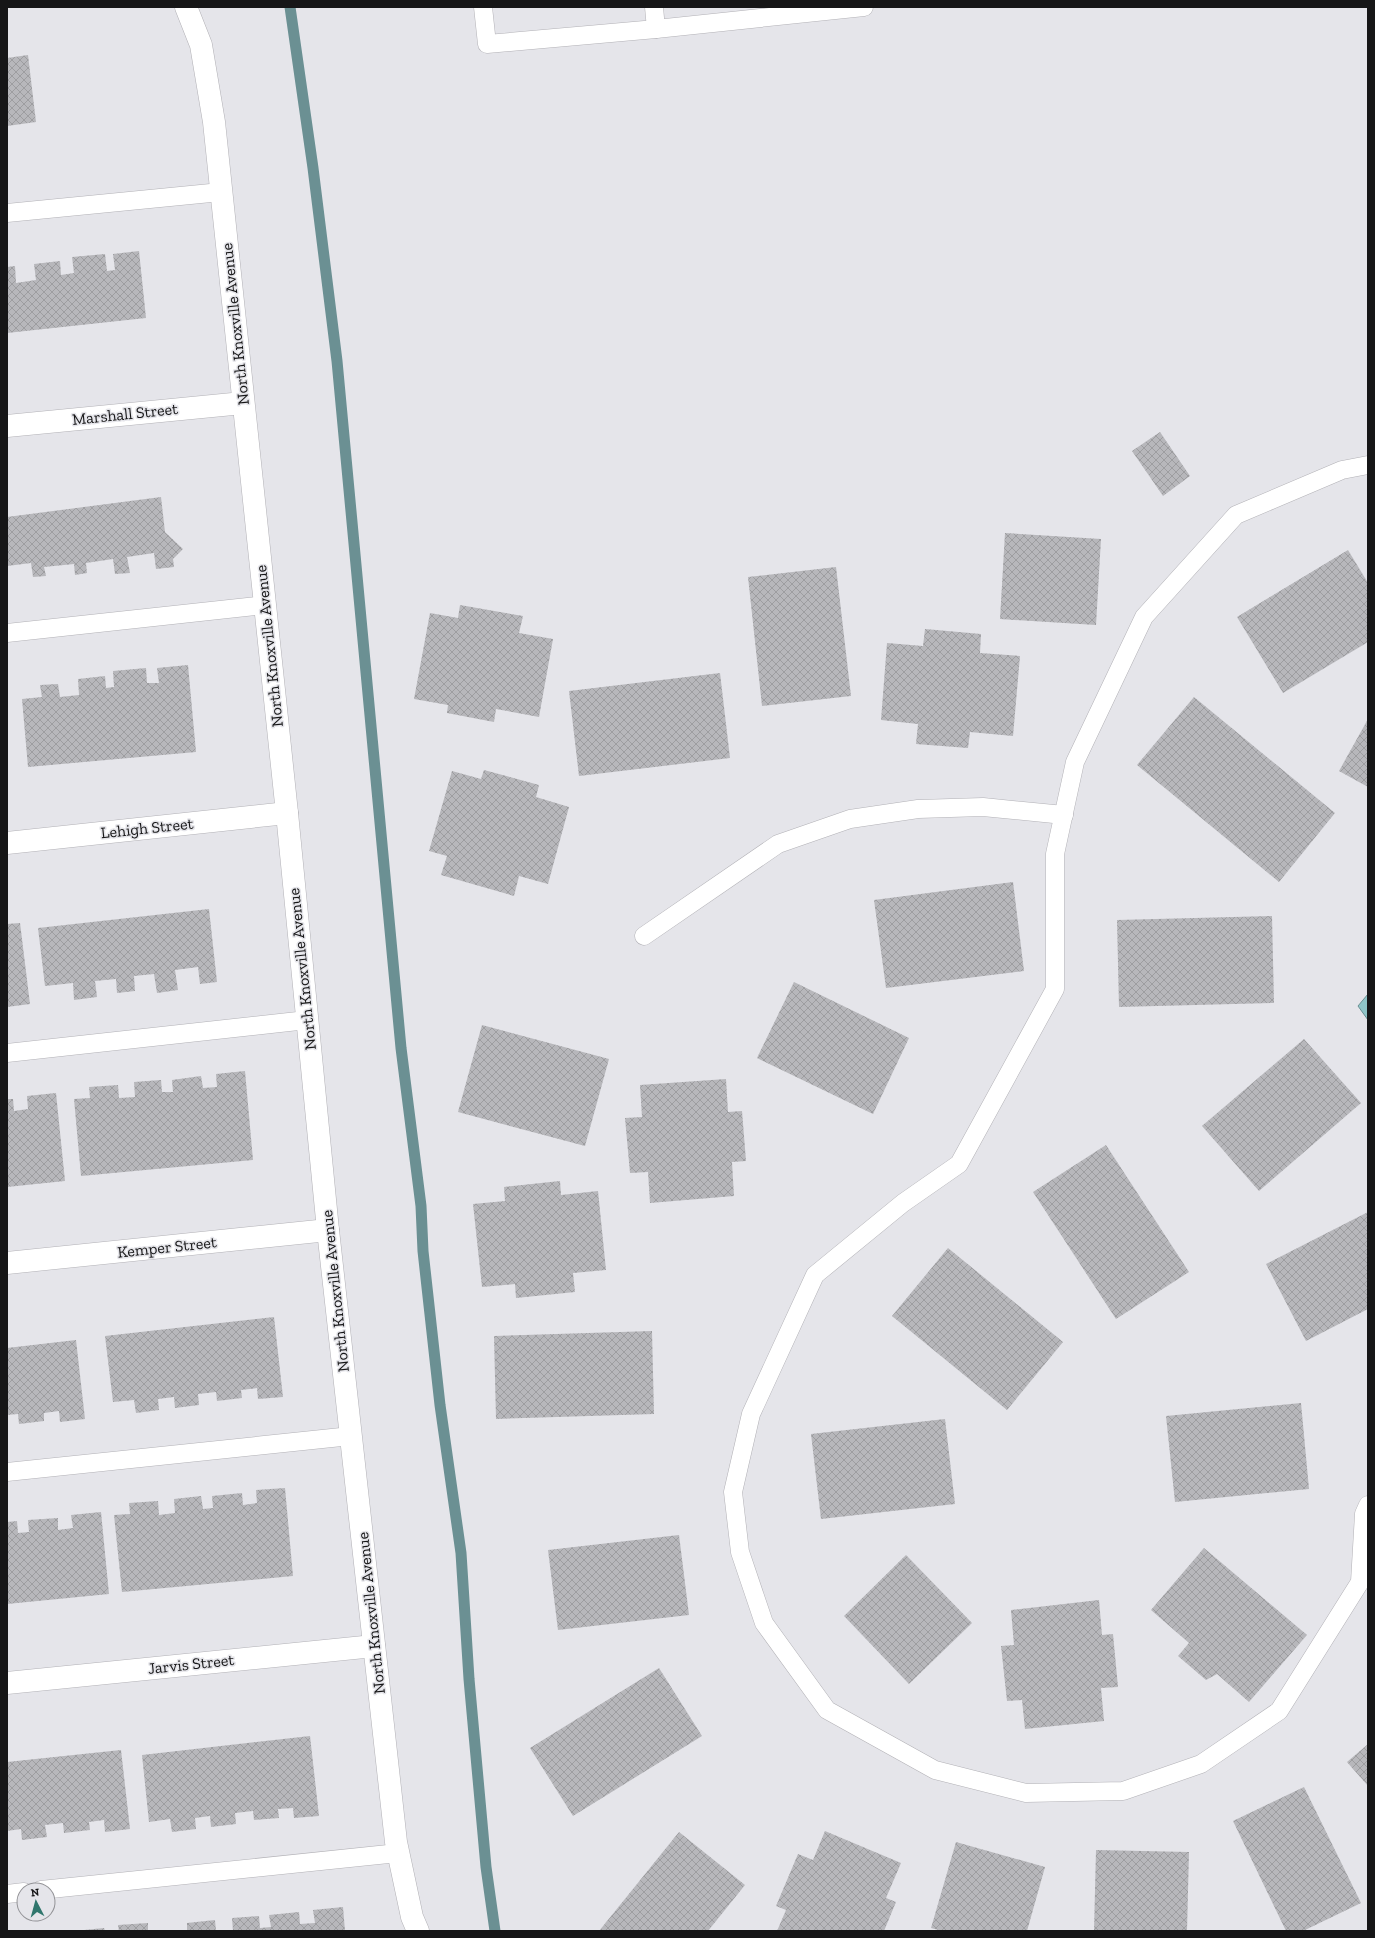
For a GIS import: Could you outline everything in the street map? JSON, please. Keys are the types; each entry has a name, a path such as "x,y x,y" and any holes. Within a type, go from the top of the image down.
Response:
{"street":[{"name":"North Knoxville Avenue","path":"186,7 201,45 214,122 287,813 328,1230 396,1842 412,1917 418,1931"},
{"name":"Marshall Street","path":"7,426 243,403"},
{"name":"Lehigh Street","path":"7,843 287,813"},
{"name":"Kemper Street","path":"7,1263 328,1230"},
{"name":"Jarvis Street","path":"7,1683 374,1646"}],"lane":[{"path":"482,7 487,44 656,29 864,7"},
{"path":"654,7 656,29"},
{"path":"7,213 221,192"},
{"path":"1368,465 1342,470 1236,514 1144,617 1075,762 1055,854 1055,989 959,1164 903,1203 815,1275 752,1414 733,1492 740,1552 764,1623 827,1710 935,1770 1026,1793 1123,1791 1201,1764 1279,1711 1360,1596 1364,1514 1368,1505"},
{"path":"7,633 264,605"},
{"path":"644,936 778,844 850,819 918,809 984,807 1064,815"},
{"path":"7,1054 307,1020"},
{"path":"7,1472 351,1436"},
{"path":"56,1888 398,1853"}],"water":[{"path":"1368,994 1368,1020 1358,1006"}],"building":[{"path":"28,55 36,122 7,126 7,58"},
{"path":"139,251 146,318 7,333 7,267 15,266 16,283 36,280 34,264 60,261 61,275 74,273 72,257 105,254 107,271 115,270 113,254"},
{"path":"1160,432 1190,476 1163,496 1132,451"},
{"path":"161,497 165,532 183,549 173,559 174,567 156,569 154,553 127,557 130,573 115,574 113,559 86,563 87,573 75,575 74,564 44,567 46,576 33,577 31,563 7,566 7,517"},
{"path":"1005,533 1101,539 1096,625 1000,619"},
{"path":"1348,550 1368,583 1368,642 1283,693 1237,617"},
{"path":"836,567 851,696 762,706 748,577"},
{"path":"460,605 523,616 519,633 553,639 539,717 496,709 494,722 447,713 448,705 414,699 430,613 458,618"},
{"path":"925,629 981,634 980,653 1020,656 1013,736 970,732 968,748 916,744 918,724 881,720 887,643 923,646"},
{"path":"188,665 196,752 28,767 22,699 42,697 40,685 58,684 60,697 79,695 78,679 105,676 106,688 114,687 113,671 146,668 147,683 159,683 157,668"},
{"path":"720,673 730,758 579,776 569,691"},
{"path":"1194,697 1335,813 1279,882 1137,765"},
{"path":"1368,719 1368,787 1339,771"},
{"path":"484,770 539,785 536,797 569,807 548,884 519,876 514,896 441,875 447,856 429,851 452,771 481,779"},
{"path":"1013,882 1024,971 886,988 874,900"},
{"path":"209,909 217,982 200,984 198,967 175,970 178,990 157,993 154,974 134,976 135,991 117,993 116,979 95,981 97,997 74,1000 73,983 45,986 38,928"},
{"path":"1272,916 1274,1003 1119,1007 1117,920"},
{"path":"20,923 30,1004 7,1007 7,924"},
{"path":"794,982 909,1038 873,1114 757,1058"},
{"path":"482,1025 609,1059 585,1146 458,1112"},
{"path":"1304,1039 1361,1103 1259,1191 1202,1126"},
{"path":"245,1071 253,1160 81,1176 74,1099 90,1098 89,1087 118,1085 119,1098 135,1097 134,1082 161,1080 162,1092 173,1092 172,1080 201,1076 203,1088 217,1087 216,1074"},
{"path":"726,1079 728,1112 742,1111 746,1161 732,1162 734,1196 650,1203 648,1172 630,1173 625,1118 642,1117 640,1085"},
{"path":"56,1093 65,1181 7,1187 7,1099 13,1099 14,1111 28,1109 27,1096"},
{"path":"1106,1145 1189,1272 1116,1319 1033,1192"},
{"path":"560,1181 561,1195 598,1191 606,1270 573,1273 575,1292 516,1298 515,1284 482,1287 473,1204 505,1201 504,1187"},
{"path":"1368,1212 1368,1309 1306,1341 1266,1264"},
{"path":"948,1248 1063,1342 1007,1410 892,1316"},
{"path":"274,1317 283,1397 258,1399 257,1388 241,1390 242,1398 217,1401 216,1392 198,1394 199,1405 175,1408 174,1397 158,1399 159,1410 136,1413 134,1400 113,1402 105,1336"},
{"path":"652,1331 654,1414 496,1419 494,1336"},
{"path":"76,1340 85,1419 60,1422 59,1411 44,1413 44,1421 19,1424 18,1414 7,1415 7,1348"},
{"path":"1301,1403 1309,1489 1175,1502 1166,1416"},
{"path":"945,1419 955,1504 821,1519 811,1434"},
{"path":"285,1488 293,1576 122,1592 114,1515 130,1514 129,1503 158,1501 159,1515 175,1513 174,1499 201,1496 203,1509 213,1508 212,1496 242,1493 243,1505 257,1503 256,1490"},
{"path":"101,1512 109,1594 7,1604 7,1522 17,1521 18,1533 29,1532 28,1520 58,1518 58,1530 73,1528 71,1515"},
{"path":"679,1535 689,1615 558,1630 548,1550"},
{"path":"1204,1548 1307,1635 1249,1702 1217,1674 1206,1680 1178,1656 1189,1643 1151,1610"},
{"path":"906,1555 972,1623 909,1684 844,1616"},
{"path":"1099,1600 1102,1635 1113,1634 1118,1687 1101,1688 1104,1721 1025,1729 1022,1700 1007,1701 1001,1646 1014,1645 1011,1610"},
{"path":"659,1668 702,1736 573,1816 530,1748"},
{"path":"310,1736 319,1816 294,1818 293,1808 278,1809 279,1818 254,1820 253,1811 235,1813 236,1824 211,1827 210,1816 195,1818 196,1829 172,1832 170,1819 149,1822 142,1755"},
{"path":"1368,1744 1368,1786 1347,1762"},
{"path":"121,1750 130,1829 105,1832 104,1820 89,1822 90,1830 64,1833 63,1823 45,1825 47,1837 22,1840 21,1829 7,1831 7,1762"},
{"path":"1304,1787 1361,1903 1303,1931 1286,1931 1233,1821"},
{"path":"825,1831 901,1863 886,1898 896,1902 884,1931 777,1931 786,1910 776,1906 798,1854 813,1860"},
{"path":"679,1832 745,1885 708,1931 599,1931"},
{"path":"956,1842 1045,1867 1027,1931 942,1931 931,1928"},
{"path":"1096,1850 1189,1852 1187,1931 1094,1931"},
{"path":"343,1907 345,1931 233,1931 232,1918 259,1916 260,1928 271,1927 269,1915 299,1912 300,1924 315,1923 313,1910"},
{"path":"215,1920 216,1931 187,1931 187,1923"},
{"path":"148,1923 148,1931 119,1931 118,1925"},
{"path":"104,1928 105,1931 84,1931 84,1930"}],"waterway":[{"path":"290,7 313,168 337,361 401,1048 421,1206 423,1251 440,1405 461,1553 469,1679 486,1867 495,1931"}]}
